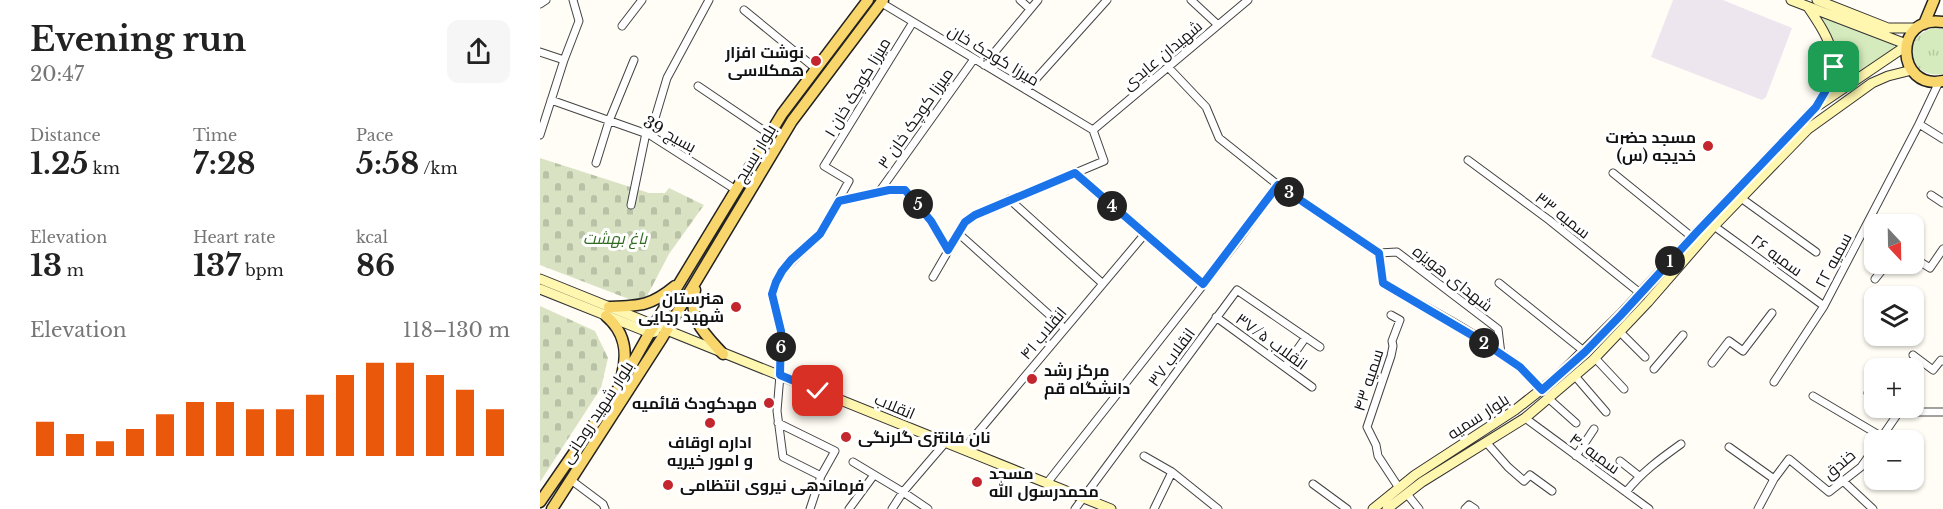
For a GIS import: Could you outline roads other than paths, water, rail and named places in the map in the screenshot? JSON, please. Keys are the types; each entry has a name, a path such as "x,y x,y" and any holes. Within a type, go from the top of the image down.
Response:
{"main road":[{"path":"1791,0 1906,45"},
{"path":"1817,0 1888,28 1920,26 1932,21 1943,22"},
{"path":"1934,0 1920,26 1906,45 1907,62 1919,77 1929,81 1941,81"},
{"name":"بلوار بسیج","path":"667,330 792,121 880,1"},
{"path":"865,4 870,7 871,15"},
{"name":"بلوار بسیج","path":"652,329 769,134 815,68 865,4"},
{"path":"1808,7 1825,33 1833,55 1832,80 1816,107"},
{"name":"بلوار سمیه","path":"1373,509 1422,482 1525,418 1816,107 1906,45"},
{"name":"بلوار سمیه","path":"1387,509 1414,475 1515,410 1575,376 1595,358 1714,226 1809,129 1872,83 1912,70"},
{"path":"540,279 608,311 625,346 626,359 618,389"},
{"path":"540,289 608,311 657,300 682,280"},
{"path":"697,281 693,300 695,318 705,335 723,354"},
{"name":"انقلاب","path":"608,311 652,329 667,330 1111,509"},
{"name":"بلوار شهید روحانی","path":"540,501 618,389 652,329"},
{"name":"بلوار شهید روحانی","path":"552,509 667,330"}],"street":[{"path":"540,4 546,0"},
{"path":"540,135 579,21 573,0"},
{"path":"631,205 648,134 667,78 709,0"},
{"path":"1020,0 1030,9"},
{"path":"984,65 1038,0"},
{"path":"1026,90 1107,0"},
{"path":"1191,0 1218,25"},
{"name":"شهیدان عابدی","path":"1094,130 1248,0"},
{"path":"622,26 640,1"},
{"name":"میرزا کوچک خان","path":"880,1 1094,130"},
{"path":"744,10 815,68"},
{"name":"میرزا کوچک خان ۱","path":"839,201 849,181 824,166 913,22"},
{"path":"540,52 564,60"},
{"name":"میرزا کوچک خان ۳","path":"879,192 974,59"},
{"path":"596,163 609,121 634,60"},
{"name":"شهدای هویزه","path":"1168,67 1206,106 1219,138 1278,185 1379,253 1397,252 1498,329 1501,354"},
{"name":"سمیه ۲۲","path":"1873,214 1941,81"},
{"path":"698,86 769,134"},
{"name":"بسیج 39","path":"551,100 648,134 736,190"},
{"path":"1919,124 1943,139"},
{"path":"933,277 965,222 975,215 1104,161 1094,130"},
{"name":"سمیه ۳۳","path":"1468,160 1549,220 1640,293"},
{"path":"1075,173 1203,284"},
{"path":"1613,173 1692,237"},
{"path":"1047,483 1278,185"},
{"path":"821,476 783,457 777,411 781,331 772,294 782,271 820,234 839,201 889,190 905,190 931,221 948,250"},
{"path":"1931,195 1943,203"},
{"path":"1741,198 1816,252"},
{"path":"1009,199 1102,283"},
{"name":"سمیه ۲۶","path":"1714,226 1824,306"},
{"name":"سمیه ۲۲","path":"1774,382 1824,306 1864,231"},
{"path":"958,233 1064,328"},
{"name":"انقلاب ۴۱","path":"963,450 1144,235"},
{"path":"1924,264 1930,268 1943,249"},
{"path":"1379,253 1383,283 1445,318 1520,367 1576,423"},
{"path":"1875,279 1879,274"},
{"path":"1499,283 1585,352"},
{"name":"انقلاب ۳۷","path":"1075,509 1237,290 1306,337"},
{"path":"1712,363 1729,341 1743,351 1772,313"},
{"name":"سمیه ۴۳","path":"1390,315 1400,320 1392,341 1391,356 1372,417 1366,427 1376,445 1378,456 1403,491"},
{"name":"انقلاب ۳۷/۵","path":"1216,317 1312,387"},
{"path":"1620,332 1645,357"},
{"path":"1654,369 1683,335"},
{"path":"1285,367 1306,337 1320,346"},
{"path":"1913,355 1933,370 1941,360 1943,361"},
{"path":"1595,358 1624,390"},
{"path":"1575,376 1606,412"},
{"path":"1813,396 1867,430"},
{"path":"1924,411 1943,412"},
{"name":"سمیه ۴۰","path":"1525,418 1649,509"},
{"path":"778,423 835,451 821,476 810,509"},
{"path":"1575,456 1594,429"},
{"path":"1486,442 1508,467 1524,480 1530,475 1551,491"},
{"path":"892,509 903,492 945,443"},
{"path":"1626,492 1639,476 1681,444"},
{"path":"1729,447 1774,479 1758,509"},
{"path":"1144,456 1172,472 1218,509"},
{"name":"خندق","path":"1774,479 1789,459 1829,492 1864,462"},
{"path":"1620,461 1639,476"},
{"path":"853,462 927,509"},
{"path":"1154,509 1172,472"},
{"path":"849,509 874,475"},
{"path":"572,480 603,504 605,509"},
{"path":"1843,481 1873,509"},
{"path":"1313,484 1347,509"},
{"path":"1403,491 1419,509"}],"place":[{"name":"نوشت افزار همکلاسی","path":"816,61"},
{"name":"مسجد حضرت خدیجه (س)","path":"1708,146"},
{"name":"هنرستان شهید رجایی","path":"736,307"},
{"name":"مرکز رشد دانشگاه قم","path":"1032,379"},
{"name":"مهدکودک قائمیه","path":"769,403"},
{"name":"اداره اوقاف و امور خیریه","path":"710,423"},
{"name":"نان فانتزی گلرنگی","path":"846,437"},
{"name":"مسجد محمدرسول الله","path":"977,482"},
{"name":"فرماندهی نیروی انتظامی","path":"668,485"}],"park label":[{"name":"باغ بهشت","path":"615,238"}]}
